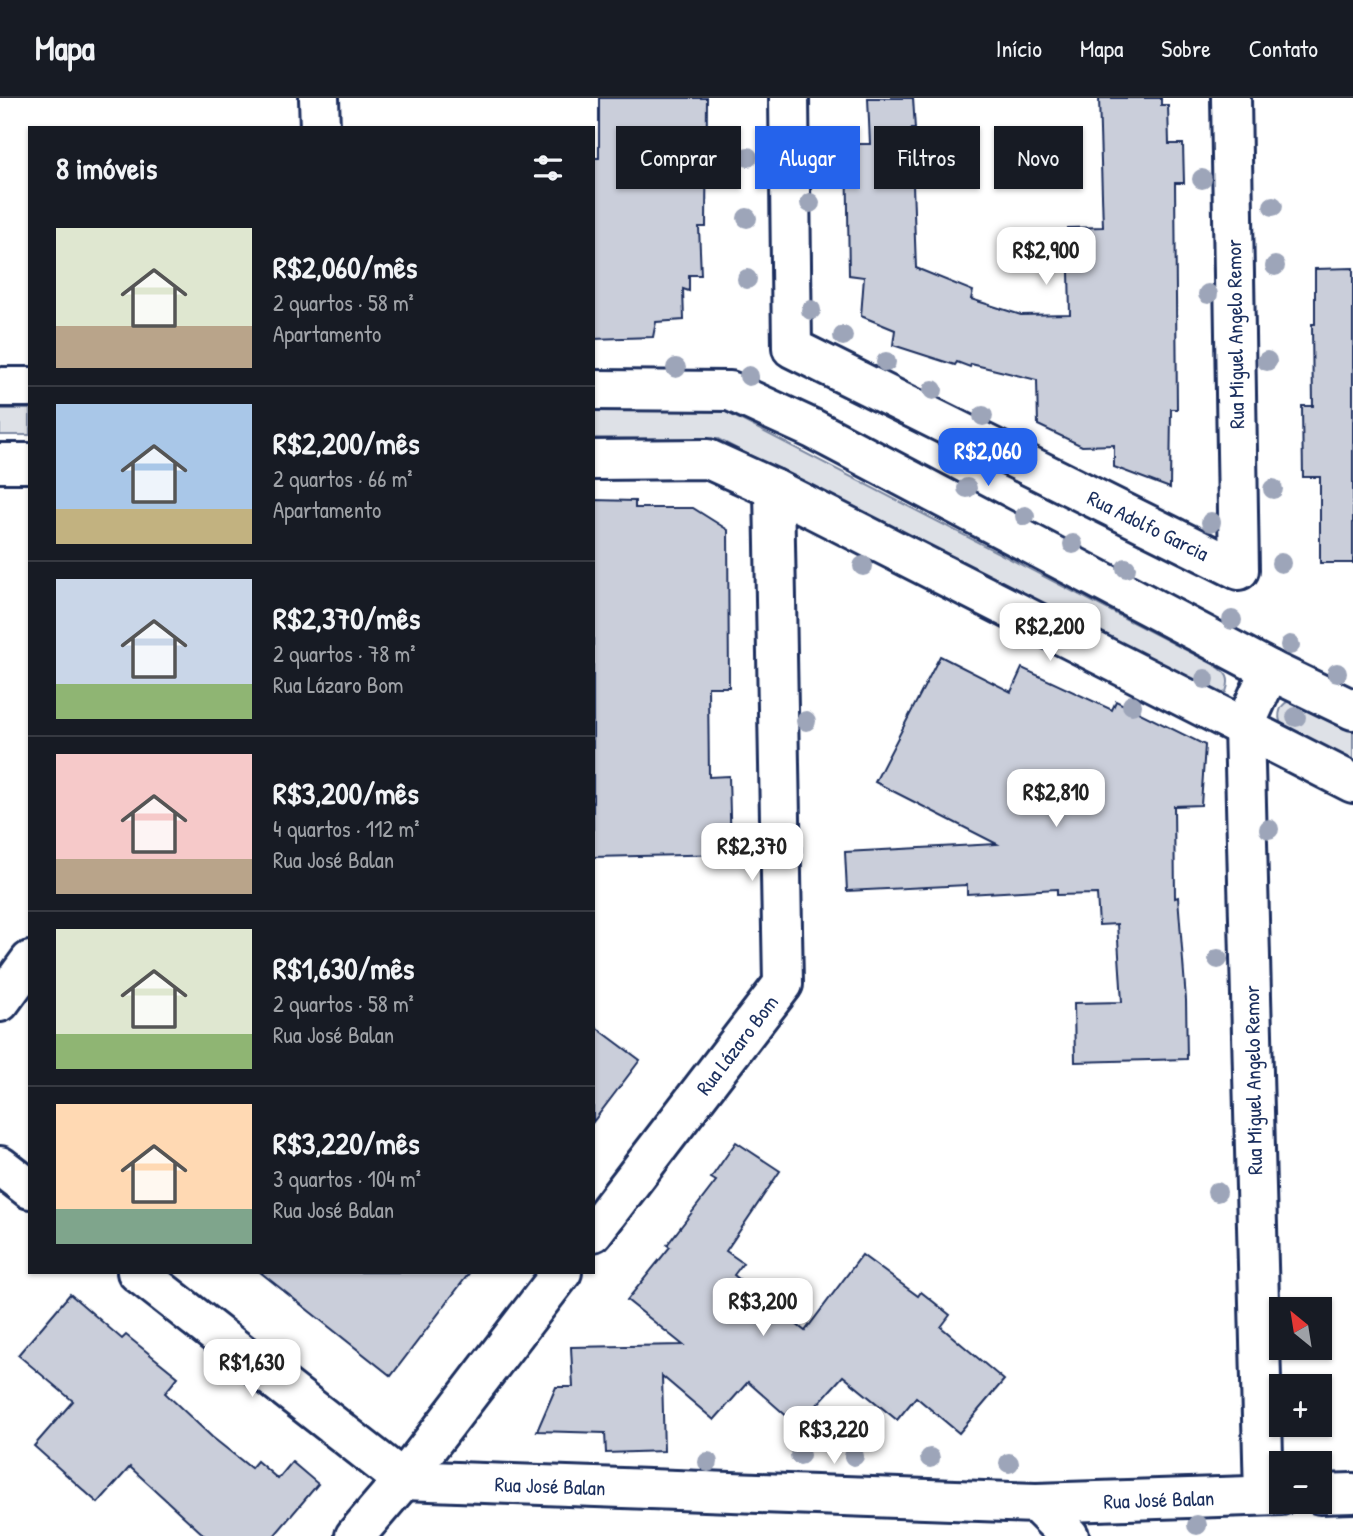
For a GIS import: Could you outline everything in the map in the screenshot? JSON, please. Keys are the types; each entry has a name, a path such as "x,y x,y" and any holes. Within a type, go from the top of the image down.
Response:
{"street":[{"path":"320,98 320,126"},
{"name":"Rua Adolfo Garcia","path":"789,98 792,348 1239,570"},
{"name":"Rua Miguel Angelo Remor","path":"1231,98 1239,570"},
{"path":"0,387 28,387"},
{"path":"595,390 730,391 813,429 1270,670 1353,710"},
{"path":"595,460 708,459 774,489 1353,783"},
{"path":"0,463 28,463"},
{"name":"Rua Lázaro Bom","path":"595,1229 783,984 774,489"},
{"name":"Rua Miguel Angelo Remor","path":"1270,670 1244,727 1270,1451"},
{"path":"0,1002 28,964"},
{"path":"0,1166 28,1187"},
{"path":"140,1274 403,1480"},
{"path":"355,1536 403,1480 560,1274"},
{"name":"Rua José Balan","path":"403,1480 1035,1503 1269,1495"},
{"path":"1332,1494 1353,1493"},
{"path":"1035,1503 1069,1536"}],"shaded area":[{"path":"0,409 28,409 28,435 0,435"},
{"path":"595,411 724,411 1215,665 1227,676 1226,692 1217,696 718,439 595,438"},
{"path":"1293,700 1353,729 1353,762 1282,726 1280,710 1285,703"}],"building":[{"path":"599,98 707,98 707,126 616,126 616,189 706,189 706,227 699,227 701,275 689,275 689,291 683,289 684,320 656,322 653,337 595,339 595,158 599,158"},
{"path":"868,98 913,98 915,126 874,126 874,189 913,189 916,268 973,291 971,299 1021,315 1070,314 1068,228 1103,227 1099,98 1161,98 1161,105 1168,105 1169,144 1183,144 1184,183 1175,183 1177,409 1171,409 1170,488 1114,467 1114,445 1082,446 1038,425 1037,380 971,364 970,367 957,362 955,365 893,345 895,330 861,316 864,277 849,275 848,189 860,189 860,144 870,144"},
{"path":"1353,268 1353,563 1320,563 1320,477 1303,477 1302,406 1313,406 1312,324 1315,324 1315,269"},
{"path":"595,500 635,501 635,508 693,508 728,530 729,687 708,687 709,777 729,776 731,854 595,857"},
{"path":"940,656 1011,692 1022,668 1112,710 1116,701 1205,745 1201,805 1174,806 1175,898 1178,897 1186,1000 1187,1059 1075,1062 1074,1003 1122,1002 1117,924 1099,925 1097,894 1057,895 1057,889 967,894 967,885 847,891 845,852 997,844 875,782"},
{"path":"595,1026 640,1060 595,1119"},
{"path":"736,1142 780,1171 726,1251 743,1263 734,1275 805,1331 862,1255 918,1296 921,1292 950,1315 941,1327 1004,1380 959,1433 916,1397 897,1420 843,1376 798,1426 748,1382 714,1420 662,1376 664,1451 606,1453 605,1433 537,1431 556,1387 573,1387 571,1347 683,1345 627,1300 670,1247 667,1245 716,1181 711,1178"},
{"path":"263,1274 468,1274 391,1376"},
{"path":"70,1294 122,1339 126,1335 178,1377 165,1393 212,1437 251,1468 257,1461 278,1479 292,1462 318,1484 274,1536 205,1536 130,1467 98,1503 34,1446 73,1401 18,1355"}]}
